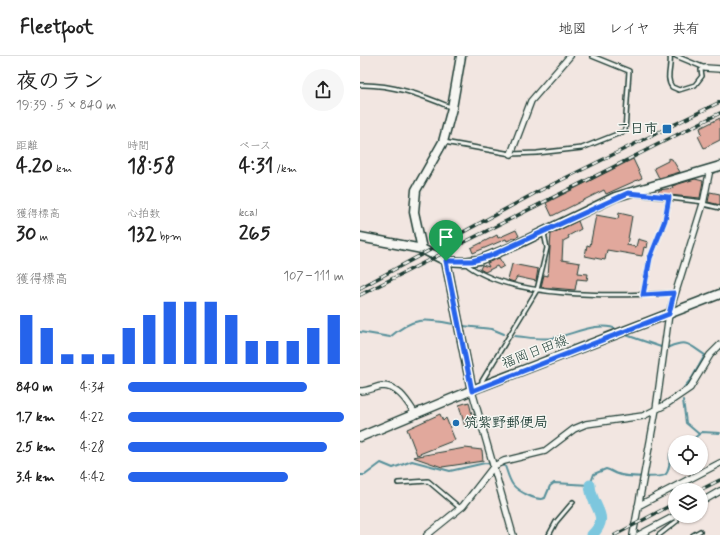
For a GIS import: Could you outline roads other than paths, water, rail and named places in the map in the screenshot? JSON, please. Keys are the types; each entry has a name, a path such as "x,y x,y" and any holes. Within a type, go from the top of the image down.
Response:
{"main road":[{"path":"422,249 414,212 416,190 443,142 452,108 461,56"},
{"path":"360,237 422,249 446,261 463,262 479,260 628,193 720,166"},
{"path":"446,261 472,391"},
{"name":"福岡日田線","path":"360,437 416,415 482,386 720,294"}],"street":[{"path":"511,154 531,101 570,56"},
{"path":"706,68 720,68"},
{"path":"633,535 656,410 669,314 674,293 703,203 710,169"},
{"path":"427,535 460,508 494,466 504,461 545,450 574,429 586,424 643,416 656,410 690,388 710,355 720,345"},
{"path":"360,390 383,386 396,391 403,396 416,415"},
{"path":"472,391 513,535"},
{"path":"638,506 720,463"},
{"path":"708,498 720,492"},
{"path":"640,535 668,520"}],"lane":[{"path":"443,142 511,154 582,148 625,131 629,71 592,56"},
{"path":"670,56 671,64 668,77 670,83 675,89 683,89 694,85 702,76 701,70 706,68"},
{"path":"676,56 706,68"},
{"path":"360,85 375,84 422,95 452,108"},
{"path":"628,193 669,197 703,203 720,208"},
{"path":"643,295 650,258 665,220 669,197"},
{"path":"482,386 482,381 537,290 547,248 543,231"},
{"path":"463,262 472,269 489,278 537,290 589,295 643,295 674,293"},
{"path":"398,483 428,481 460,508"},
{"path":"549,535 556,522 573,502"},
{"path":"659,535 674,523"},
{"path":"693,535 700,531"}],"waterway":[{"path":"360,332 390,337 398,330 413,322 427,320 454,324"},
{"path":"463,326 492,329 504,334"},
{"path":"515,336 548,339 594,327 611,327 618,330"},
{"path":"626,335 661,347"},
{"path":"669,347 680,343 685,343 705,355 692,378 682,390"},
{"path":"683,400 686,423 699,434"},
{"path":"698,435 702,432 720,433"},
{"path":"360,475 365,475 381,463 393,468 412,461 450,471 485,463 492,464"},
{"path":"499,465 505,466 510,481 515,487 523,493 542,499 545,498 550,486 554,483 590,485 594,474 606,469 617,474 627,476 650,477 665,475 668,470"},
{"path":"590,485 591,493 600,516 598,528 592,535"}],"railway":[{"path":"360,288 539,191 720,102"},
{"path":"360,295 720,113"},
{"path":"708,486 720,480"},
{"path":"615,535 668,507"}],"place":[{"name":"二日市","path":"667,129"},
{"name":"筑紫野郵便局","path":"456,423"}]}
